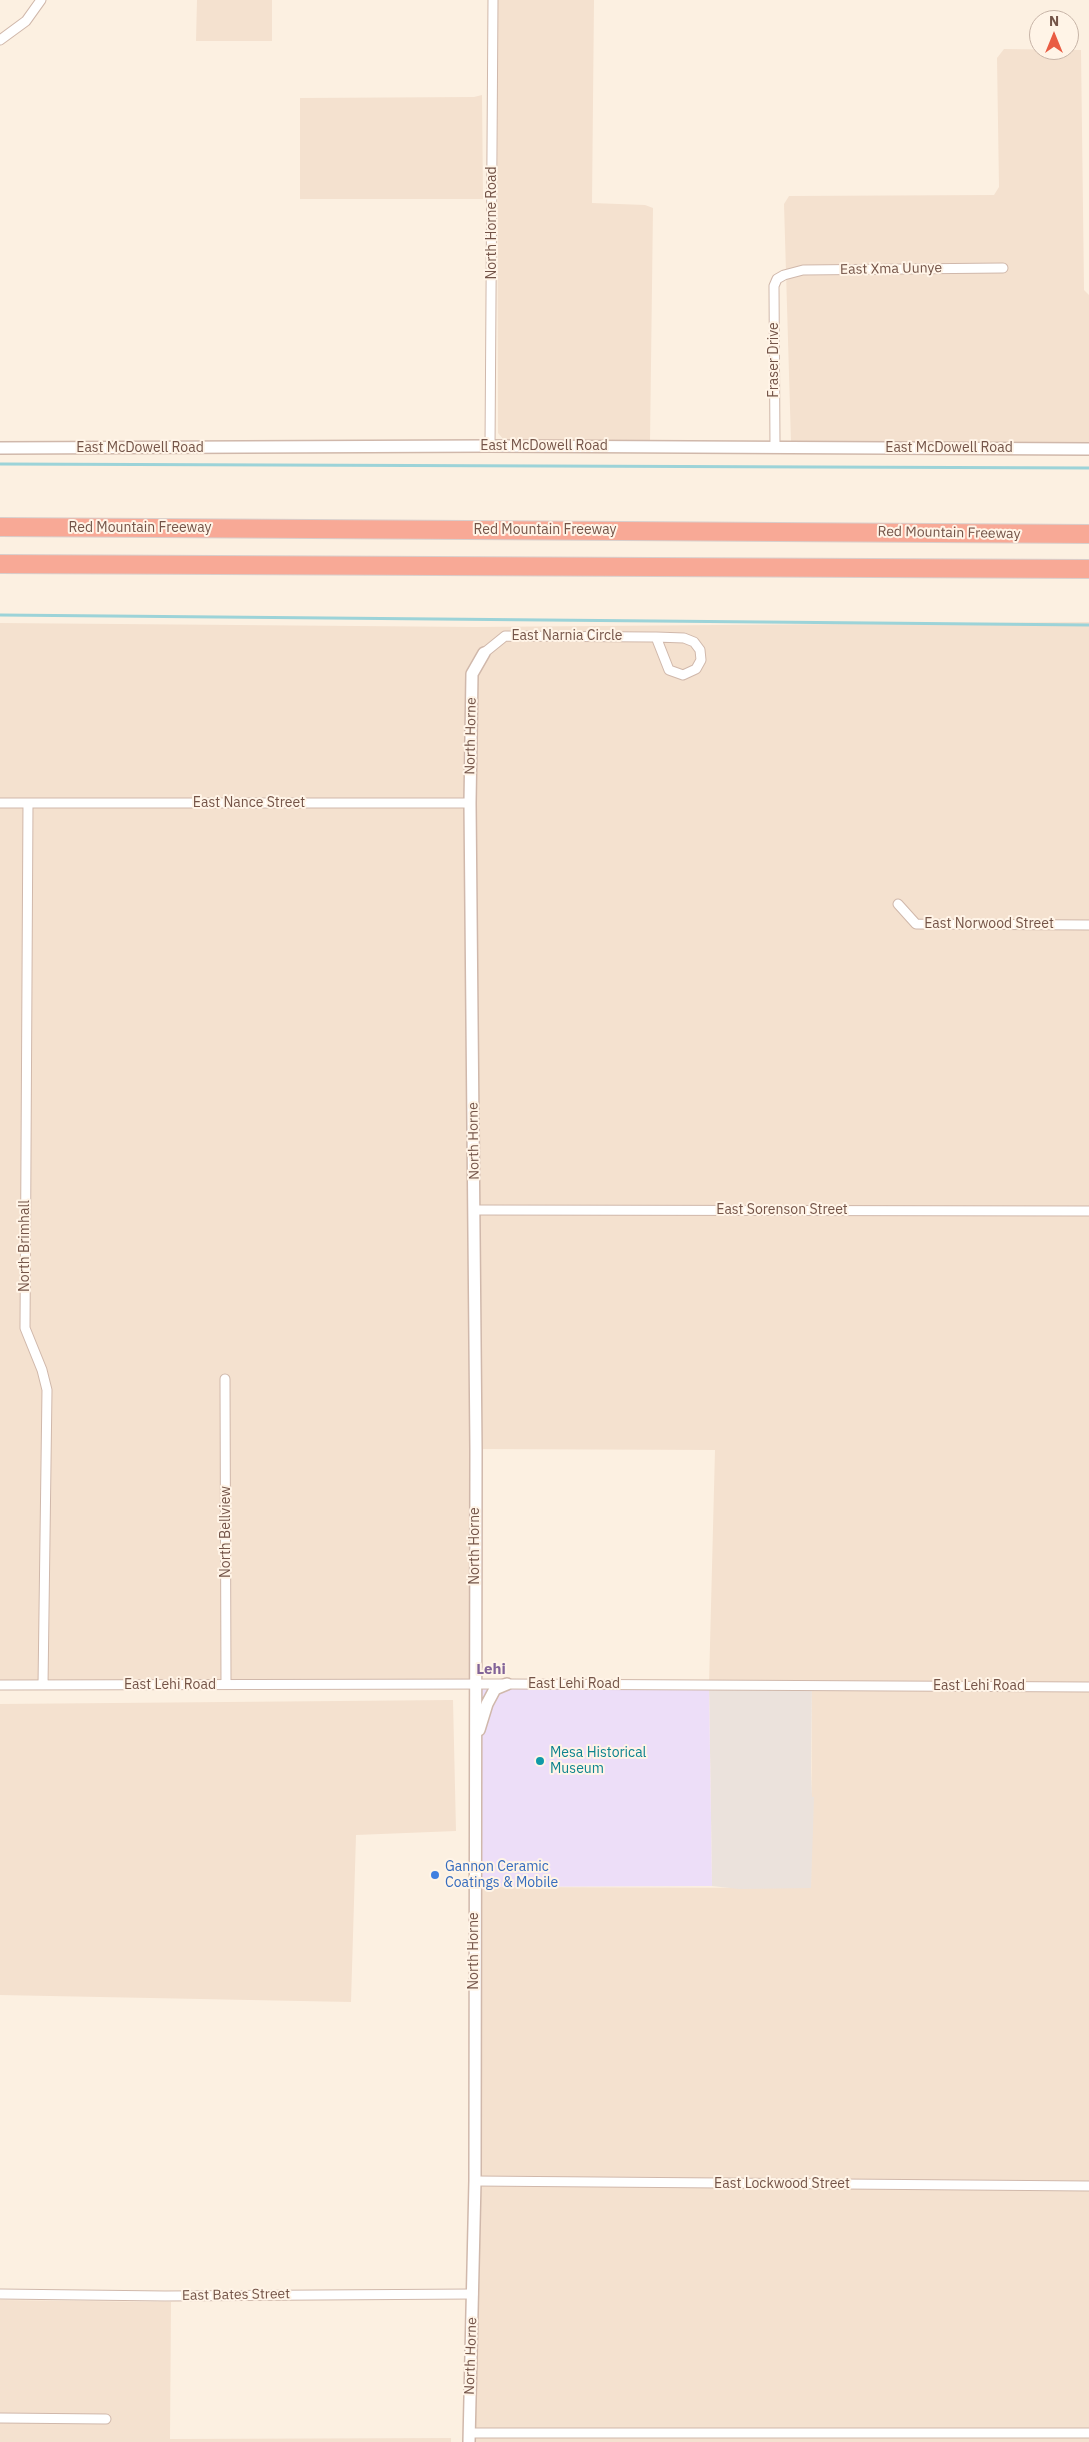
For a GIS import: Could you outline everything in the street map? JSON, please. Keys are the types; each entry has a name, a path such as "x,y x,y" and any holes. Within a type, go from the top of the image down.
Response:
{"highway":[{"name":"Red Mountain Freeway","path":"0,527 1089,534"},
{"path":"0,564 1089,569"}],"street":[{"path":"0,40 26,21 41,0"},
{"name":"North Horne Road","path":"490,446 493,0"},
{"name":"East Xma Uunye","path":"781,276 803,270 1003,268"},
{"name":"Fraser Drive","path":"775,447 774,282 781,276"},
{"name":"East McDowell Road","path":"0,448 490,446 1089,449"},
{"name":"East Narnia Circle","path":"484,653 505,636 656,637 684,638 694,642 701,655 696,669 683,675 669,670 656,637"},
{"name":"North Horne","path":"469,2437 475,2181 475,1210 470,803 472,674 484,653"},
{"name":"East Nance Street","path":"0,803 470,803"},
{"name":"North Brimhall","path":"28,803 25,1328 42,1370 47,1390 43,1685"},
{"name":"East Norwood Street","path":"898,904 916,924 1089,925"},
{"name":"East Sorenson Street","path":"475,1210 1089,1211"},
{"name":"North Bellview","path":"225,1379 226,1684"},
{"path":"475,1759 479,1729 486,1704 495,1690 507,1684"},
{"name":"East Lehi Road","path":"0,1685 507,1684 1089,1687"},
{"name":"East Lockwood Street","path":"475,2181 1089,2186"},
{"name":"East Bates Street","path":"0,2294 165,2296 473,2294"},
{"path":"0,2418 106,2419"},
{"path":"469,2437 1089,2433"}],"shaded area":[{"path":"197,0 272,0 272,41 196,41"},
{"path":"497,0 594,0 592,203 645,205 653,208 650,442 511,442 504,440 498,433"},
{"path":"1004,49 1029,49 1029,60 1079,60 1079,50 1081,50 1084,290 1089,295 1089,443 791,442 784,204 789,196 994,195 999,187 997,58"},
{"path":"482,95 483,199 300,199 300,98 474,97"},
{"path":"1089,622 1089,2442 469,2442 474,1887 811,1888 812,1685 709,1684 715,1450 476,1449 475,1684 0,1685 0,623 475,627"},
{"path":"475,1684 709,1684 712,1886 474,1887"},
{"path":"709,1684 812,1685 811,1771 812,1797 814,1797 811,1888 739,1889 712,1886"},
{"path":"453,1700 456,1831 356,1835 351,2002 0,1995 0,1704"},
{"path":"0,2300 171,2302 170,2439 451,2438 451,2442 0,2442"}],"waterway":[{"path":"0,464 1089,468"},
{"path":"0,615 1089,625"}],"place":[{"name":"Mesa Historical Museum","path":"540,1761"},
{"name":"Gannon Ceramic Coatings & Mobile","path":"435,1875"}],"district":[{"name":"Lehi","path":"491,1670"}]}
